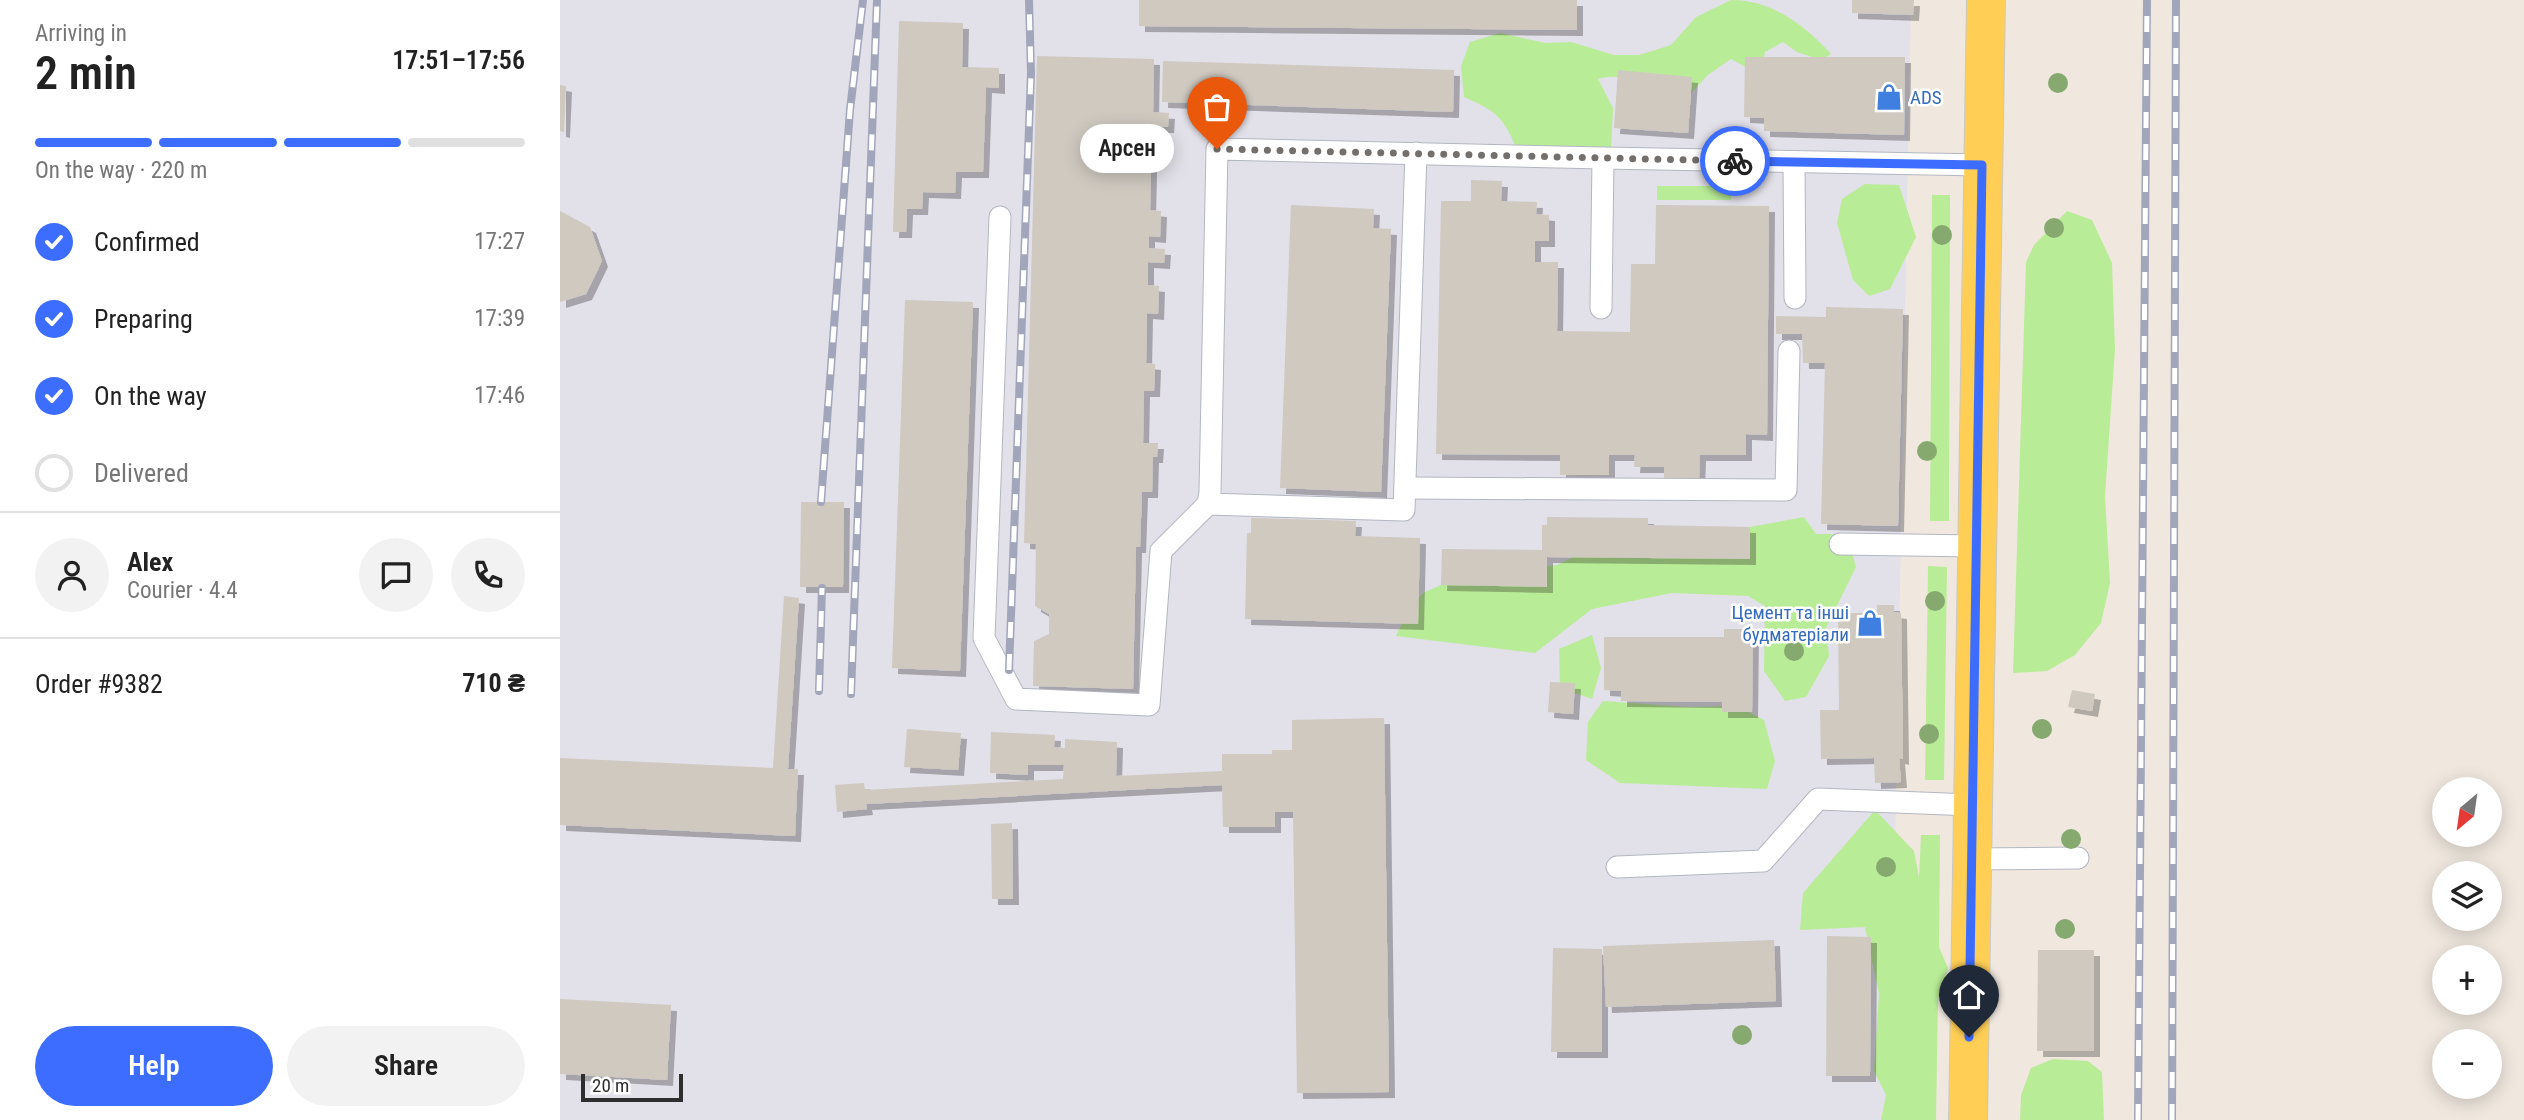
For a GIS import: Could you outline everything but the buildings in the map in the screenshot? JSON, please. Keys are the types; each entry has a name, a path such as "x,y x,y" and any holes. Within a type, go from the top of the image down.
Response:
{"main road":[{"path":"1968,1120 1986,0"}],"lane":[{"path":"1000,217 984,638 1016,699 1149,705 1161,551 1208,504 1217,149 1982,165"},
{"path":"1208,504 1405,510 1416,153"},
{"path":"1601,308 1603,158"},
{"path":"1794,162 1795,299"},
{"path":"1405,488 1786,490 1789,351"},
{"path":"1840,544 1976,546"},
{"path":"1617,867 1763,861 1818,799 1972,805"},
{"path":"1971,859 2078,858"}],"shaded area":[{"path":"560,0 1911,0 1890,1120 560,1120"}],"green space":[{"path":"1731,0 1760,4 1787,16 1810,33 1831,54 1821,60 1797,52 1783,42 1765,52 1760,75 1731,59 1708,75 1665,120 1645,93 1630,81 1610,77 1598,79 1613,108 1611,149 1516,147 1496,115 1464,97 1461,66 1470,42 1500,33 1545,43 1571,42 1614,55 1639,55 1671,45 1696,17"},
{"path":"1865,184 1899,185 1916,237 1890,289 1869,296 1853,280 1837,223 1842,199"},
{"path":"1657,186 1731,186 1731,200 1657,200"},
{"path":"1932,195 1950,195 1949,521 1930,521"},
{"path":"2067,211 2092,220 2112,263 2115,349 2105,496 2110,583 2101,623 2075,655 2047,671 2013,673 2026,262 2034,245"},
{"path":"1804,517 1816,534 1847,534 1856,567 1826,628 1829,656 1806,697 1785,701 1764,671 1765,606 1748,596 1672,593 1592,609 1535,653 1396,636 1407,612 1423,593 1468,573 1557,565 1598,545 1711,534"},
{"path":"1928,566 1947,567 1944,780 1925,780"},
{"path":"1592,635 1601,668 1592,699 1560,688 1559,649"},
{"path":"1603,701 1687,707 1737,706 1764,720 1775,761 1767,789 1620,783 1586,760 1588,722"},
{"path":"1875,810 1914,851 1919,877 1921,835 1940,835 1939,947 1948,968 1938,999 1936,1120 1881,1120 1886,1095 1874,1071 1879,994 1865,927 1800,930 1803,893"},
{"path":"2053,1059 2088,1061 2102,1072 2104,1120 2020,1120 2021,1095 2031,1068"}],"railway":[{"path":"821,502 850,110 863,0"},
{"path":"851,694 877,0"},
{"path":"1009,670 1031,73 1029,0"},
{"path":"2138,1120 2147,0"},
{"path":"2172,1120 2176,0"},
{"path":"819,691 822,588"}],"way so far":[{"path":"1217,149 1735,161"}],"place":[{"name":"ADS","path":"1889,97"},
{"name":"Арсен","path":"1217,149"},
{"name":"Цемент та інші будматеріали","path":"1870,623"}],"route":[{"path":"1735,161 1982,165 1969,1037"}]}
